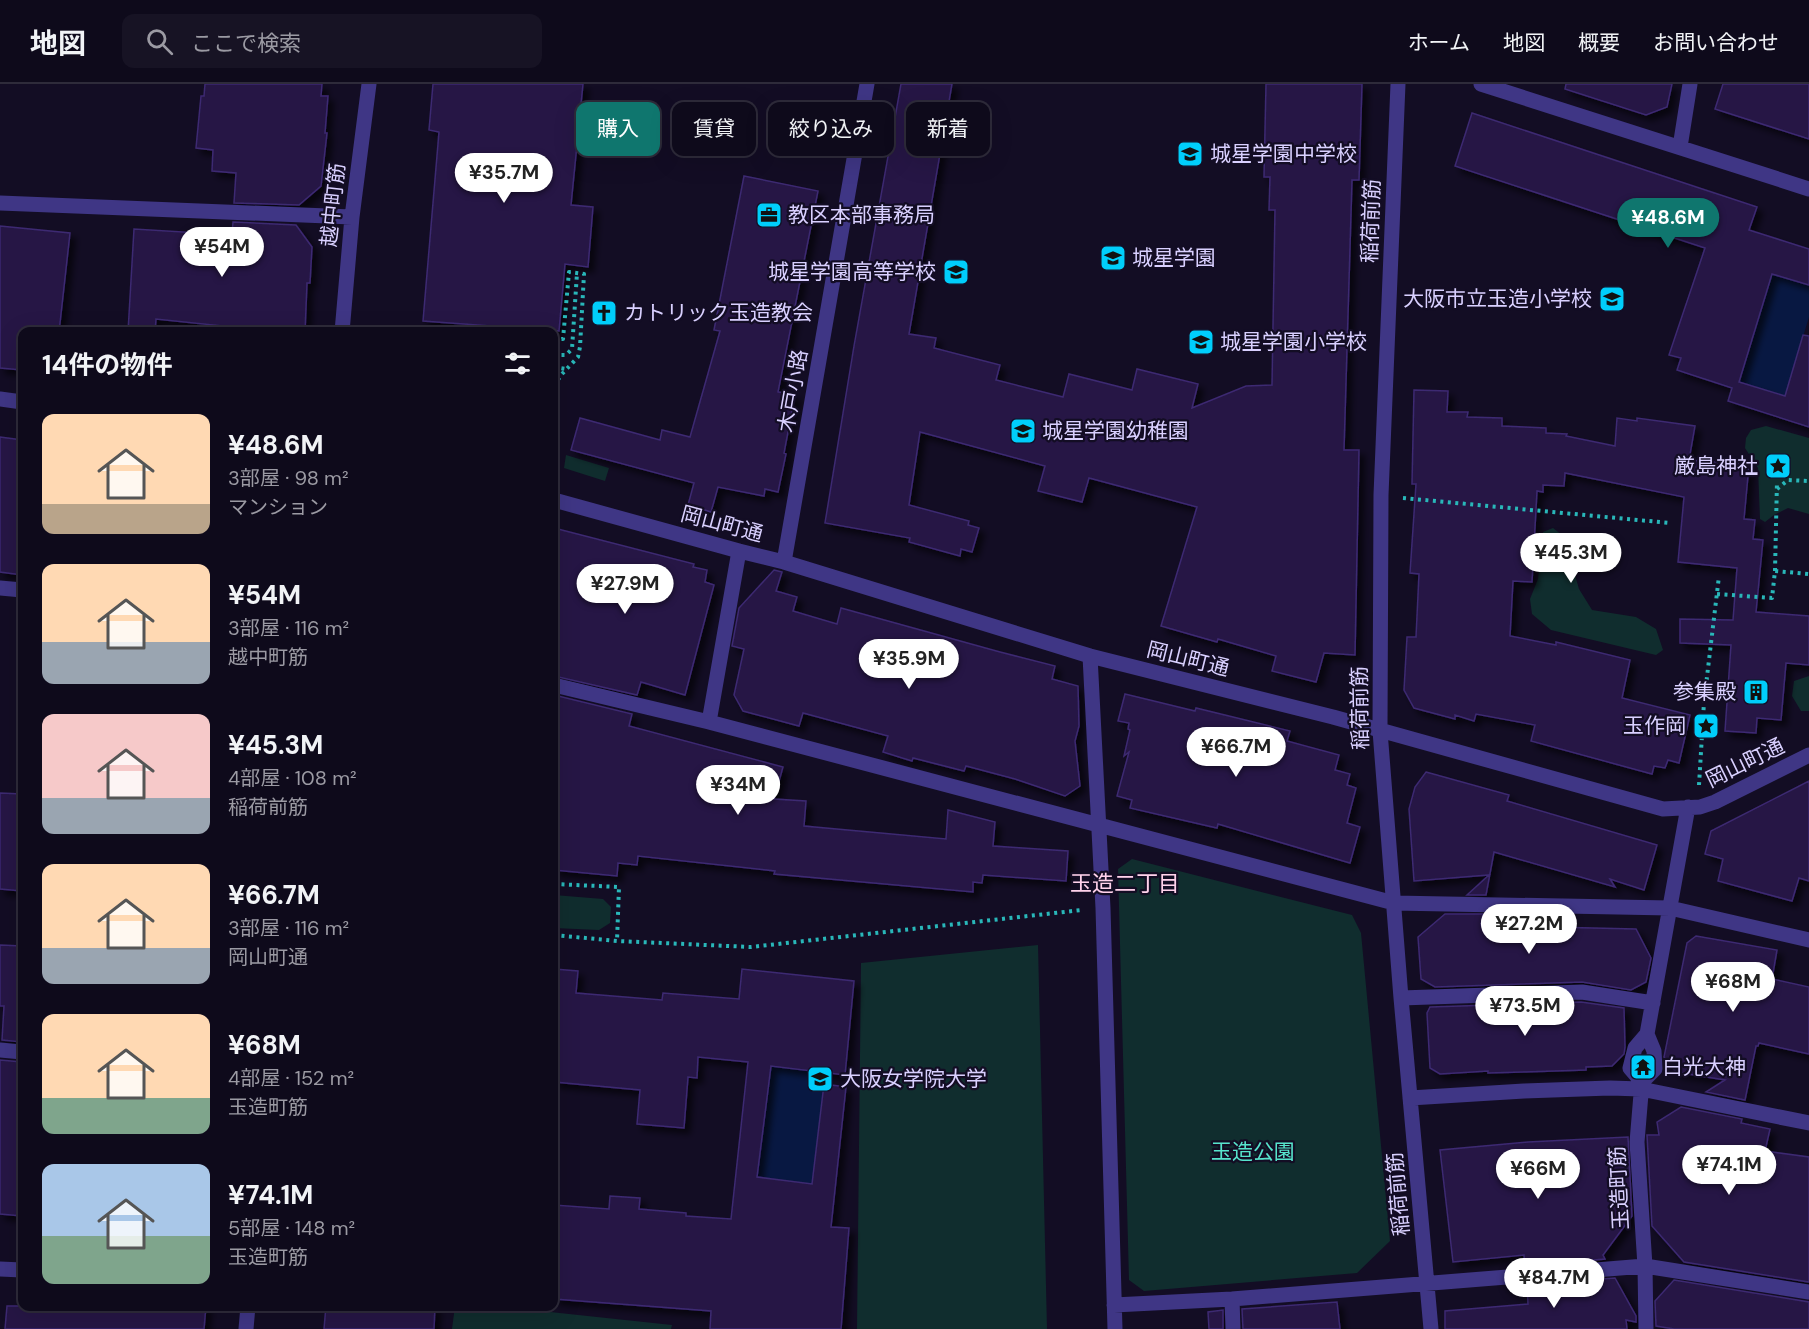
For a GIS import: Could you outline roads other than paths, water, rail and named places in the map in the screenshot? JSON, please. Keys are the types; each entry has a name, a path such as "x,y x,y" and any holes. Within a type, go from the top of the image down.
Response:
{"street":[{"name":"越中町筋","path":"342,327 352,217 369,84"},
{"name":"木戸小路","path":"784,562 867,84"},
{"name":"稲荷前筋","path":"1398,84 1381,495 1380,731 1431,1329"},
{"path":"1481,84 1809,189"},
{"path":"1680,147 1689,84"},
{"path":"0,203 352,217"},
{"path":"0,399 18,401"},
{"name":"岡山町通","path":"558,501 784,562 1090,656 1333,717 1663,809 1694,807 1714,802 1809,755"},
{"path":"709,722 740,551"},
{"path":"0,588 18,590"},
{"path":"1090,656 1100,825 1115,1329"},
{"path":"558,686 709,722 1394,903 1670,908 1809,940"},
{"path":"1642,1085 1630,1068 1635,1048 1647,1034 1670,908 1694,807"},
{"path":"1401,998 1582,992 1653,1003"},
{"path":"1642,1085 1655,1070 1654,1051 1647,1034"},
{"path":"0,1050 18,1052"},
{"path":"1410,1098 1642,1085 1809,1124"},
{"name":"玉造町筋","path":"1642,1085 1637,1142 1645,1266 1646,1329"},
{"path":"1114,1305 1232,1299 1645,1266 1809,1292"},
{"path":"0,1269 18,1270"},
{"path":"1232,1299 1233,1329"},
{"path":"246,1329 248,1311"}],"water":[{"path":"1772,274 1809,285 1809,317 1785,396 1739,382"},
{"path":"771,1066 826,1072 812,1184 757,1177"}],"place":[{"name":"城星学園中学校","path":"1190,154"},
{"name":"教区本部事務局","path":"769,215"},
{"name":"城星学園","path":"1113,258"},
{"name":"城星学園高等学校","path":"956,272"},
{"name":"大阪市立玉造小学校","path":"1612,299"},
{"name":"カトリック玉造教会","path":"604,313"},
{"name":"城星学園小学校","path":"1201,342"},
{"name":"城星学園幼稚園","path":"1023,431"},
{"name":"厳島神社","path":"1778,466"},
{"name":"参集殿","path":"1756,692"},
{"name":"玉作岡","path":"1706,726"},
{"name":"白光大神","path":"1643,1067"},
{"name":"大阪女学院大学","path":"820,1079"}],"district":[{"name":"玉造二丁目","path":"1125,883"}],"park label":[{"name":"玉造公園","path":"1253,1152"}]}
